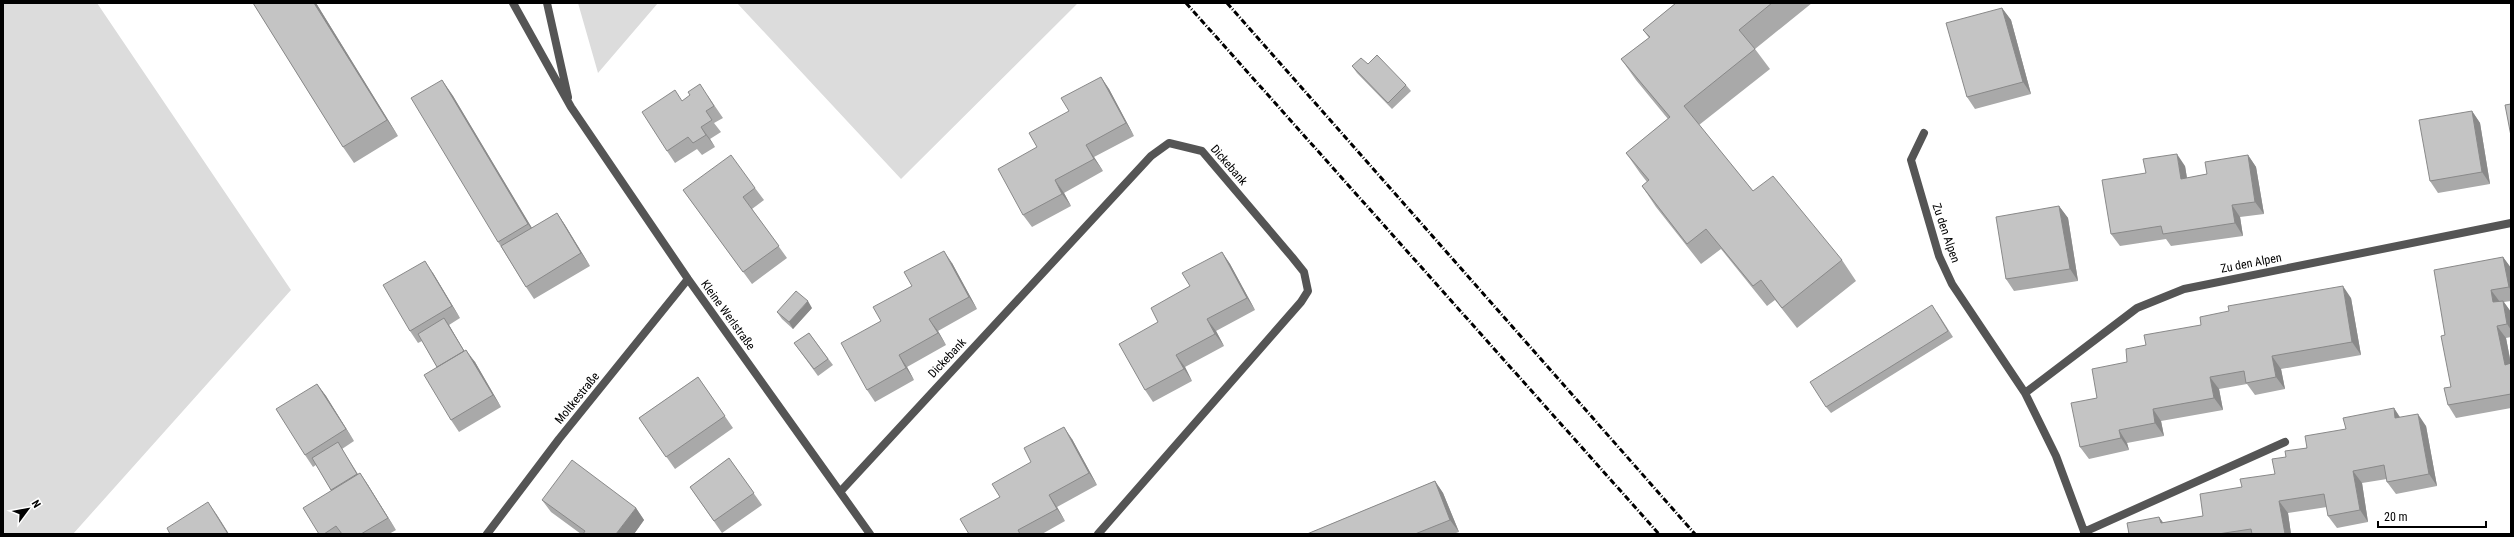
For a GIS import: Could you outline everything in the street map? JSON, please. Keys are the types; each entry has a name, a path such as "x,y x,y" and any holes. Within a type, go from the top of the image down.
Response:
{"street":[{"name":"Kleine Werlstraße","path":"513,3 571,108 688,279 870,534"},
{"name":"Kleine Werlstraße","path":"547,3 571,108"},
{"name":"Zu den Alpen","path":"1924,133 1911,160 1939,256 1958,295 2026,393 2056,456 2084,533 2285,442"},
{"name":"Dickebank","path":"840,492 1151,156 1169,143 1190,146 1202,150 1292,257 1304,272 1308,291 1098,534"},
{"name":"Zu den Alpen","path":"2026,393 2137,308 2184,289 2511,223"},
{"name":"Moltkestraße","path":"487,534 559,439 688,279"}],"shaded area":[{"path":"3,3 97,3 291,290 73,534 3,534"},
{"path":"578,3 658,3 598,73"},
{"path":"737,3 1078,3 901,179"}],"building":[{"path":"253,3 314,3 387,120 343,147"},
{"path":"1676,3 1772,3 1739,30 1755,49 1684,106 1753,191 1773,176 1842,260 1782,308 1761,280 1753,286 1706,229 1687,244 1642,186 1649,180 1626,153 1670,117 1621,59 1650,37 1643,30"},
{"path":"2002,8 2023,82 1967,97 1946,23"},
{"path":"1377,55 1406,85 1388,103 1352,66 1361,58 1368,64"},
{"path":"1101,77 1126,123 1086,145 1094,159 1055,180 1062,194 1023,215 998,169 1037,147 1029,133 1069,111 1061,98"},
{"path":"442,80 528,224 498,242 411,98"},
{"path":"700,84 714,106 706,111 712,120 701,127 706,135 693,143 688,137 667,151 642,112 675,90 682,101 690,95 688,92"},
{"path":"2511,104 2511,136 2505,105"},
{"path":"2472,111 2482,172 2430,181 2419,120"},
{"path":"2177,154 2181,179 2207,174 2205,162 2248,155 2255,202 2232,205 2235,223 2163,234 2161,226 2111,234 2102,180 2146,173 2143,159"},
{"path":"731,155 755,188 743,197 779,246 743,272 683,190"},
{"path":"2059,206 2070,269 2006,279 1996,217"},
{"path":"557,213 581,253 526,287 501,246"},
{"path":"944,251 969,297 929,319 938,333 899,355 906,368 867,390 841,343 881,321 873,307 912,286 904,272"},
{"path":"1222,252 1247,298 1207,319 1215,334 1176,355 1184,369 1145,390 1119,344 1158,322 1151,308 1190,286 1182,273"},
{"path":"2503,257 2509,287 2491,290 2493,302 2503,301 2507,324 2497,326 2505,365 2511,363 2511,394 2448,405 2444,388 2451,387 2441,336 2445,335 2434,270"},
{"path":"425,261 452,306 410,331 383,285"},
{"path":"2343,286 2352,342 2272,356 2276,377 2246,383 2244,371 2210,377 2214,398 2153,409 2155,423 2119,430 2121,438 2080,447 2071,403 2097,398 2092,369 2127,362 2126,349 2146,345 2144,335 2201,325 2200,317 2229,311 2228,306"},
{"path":"796,291 808,301 789,322 777,312"},
{"path":"1932,305 1948,331 1826,407 1810,382"},
{"path":"444,318 464,351 437,367 418,334"},
{"path":"809,333 828,359 814,369 794,343"},
{"path":"466,350 493,395 451,420 424,375"},
{"path":"698,377 725,416 666,457 639,418"},
{"path":"317,384 346,429 305,455 276,409"},
{"path":"2394,408 2395,418 2418,414 2429,474 2387,482 2384,465 2353,471 2360,510 2328,516 2324,494 2279,501 2285,534 2252,534 2251,529 2218,534 2129,534 2127,523 2159,517 2161,523 2203,516 2200,494 2242,487 2240,479 2275,474 2272,459 2286,457 2285,451 2307,448 2305,436 2346,429 2343,418"},
{"path":"1064,427 1089,473 1049,495 1057,509 1018,530 1020,534 969,534 960,519 1000,497 992,484 1031,462 1024,448"},
{"path":"338,442 357,474 331,490 312,458"},
{"path":"729,458 754,493 714,521 690,487"},
{"path":"572,460 636,508 616,534 583,534 585,531 542,500"},
{"path":"360,473 388,518 361,534 342,534 336,526 324,534 319,534 303,508"},
{"path":"1435,481 1450,520 1415,534 1307,534"},
{"path":"208,502 228,534 170,534 167,528"}],"railway":[{"path":"1186,3 1659,534"},
{"path":"1227,3 1695,534"}]}
